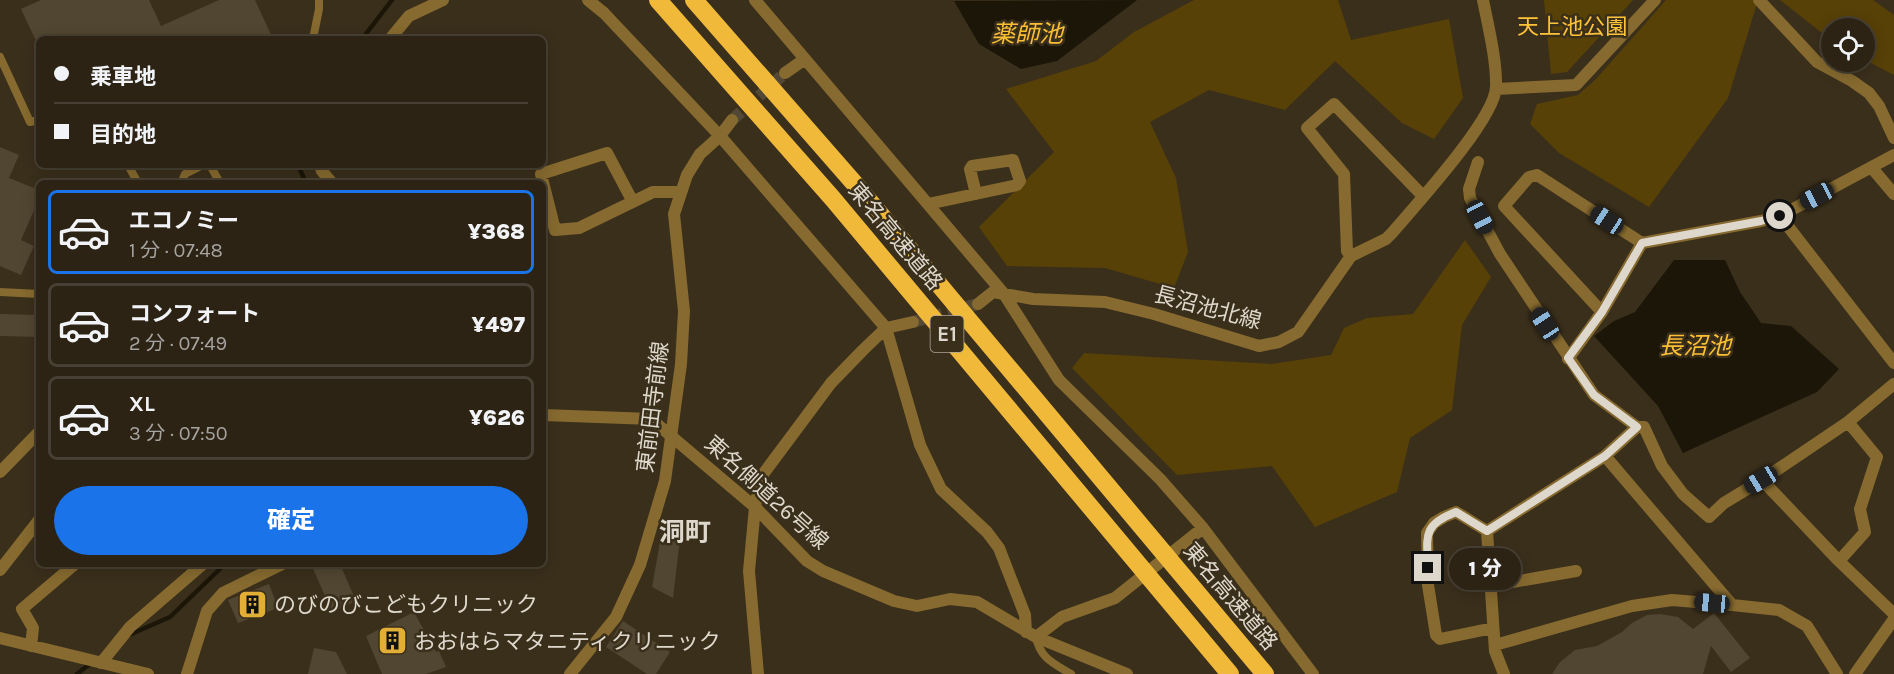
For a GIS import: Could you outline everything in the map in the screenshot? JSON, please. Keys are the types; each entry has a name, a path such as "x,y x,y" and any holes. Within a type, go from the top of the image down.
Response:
{"highway":[{"name":"東名高速道路","path":"658,0 833,199 1230,674"},
{"name":"東名高速道路","path":"694,0 854,183 1264,674"}],"street":[{"path":"392,36 409,16 443,0"},
{"path":"588,0 720,136 886,328 920,445 941,489 987,532 999,548 1031,634 1062,617 1115,598 1203,528"},
{"path":"755,0 1004,294 1059,380 1160,479 1203,528 1313,674"},
{"path":"1483,0 1491,38 1496,89 1576,85 1655,0"},
{"path":"1759,0 1817,62 1869,93 1879,106 1894,138"},
{"path":"785,73 805,59"},
{"name":"長沼池北線","path":"1004,294 1033,299 1105,302 1154,314 1259,346 1279,342 1298,332 1351,256 1386,239 1423,196 1479,128 1496,89"},
{"path":"1351,256 1347,251 1344,174 1307,128 1334,104 1423,196"},
{"name":"東前田寺前線","path":"570,674 616,617 640,565 665,481 681,364 684,311 674,214 687,175 700,154 720,136 732,120"},
{"path":"542,180 541,174 608,153 633,202"},
{"path":"1602,312 1504,206 1528,177 1537,175 1642,243 1780,216 1894,155"},
{"path":"1478,162 1469,189 1470,198 1500,254 1594,395 1637,427 1644,427 1662,466 1683,494 1709,517 1724,503 1848,422 1894,384"},
{"path":"1872,168 1894,194"},
{"path":"546,194 555,230 579,228 653,192 681,192"},
{"path":"928,204 976,194"},
{"path":"1780,216 1894,363"},
{"path":"1568,358 1602,312 1642,243"},
{"path":"978,304 993,292 1004,294"},
{"path":"758,674 749,571 755,507 761,477 831,383 886,328 913,322"},
{"name":"東名側道26号線","path":"546,415 651,419 755,507 807,561 823,571 894,601 917,606 950,599 977,602 1031,634 1127,674"},
{"path":"1839,561 1865,532 1860,509 1876,457 1848,422"},
{"path":"1487,531 1605,456 1637,427"},
{"path":"0,472 36,435"},
{"path":"1605,456 1732,605"},
{"path":"1761,480 1894,617 1856,674"},
{"path":"1487,531 1456,512 1434,523 1427,533 1428,585 1436,635 1440,639 1493,628"},
{"path":"0,570 36,524"},
{"path":"1487,531 1495,645 1504,674"},
{"path":"31,646 33,628 22,609 71,567"},
{"path":"101,663 130,627 200,567"},
{"path":"187,674 207,611 224,593 276,567"},
{"path":"1490,586 1576,571"},
{"path":"1495,645 1632,606 1672,600 1732,605 1779,610 1807,626 1837,674"},
{"path":"0,638 148,674"}],"lane":[{"path":"314,36 319,0"},
{"path":"0,57 30,122 36,121"},
{"path":"182,180 185,174 197,168"},
{"path":"0,292 36,294"},
{"path":"1031,634 1047,660 1071,674"}],"green space":[{"path":"1194,0 1338,0 1351,40 1449,19 1463,98 1434,139 1402,123 1335,61 1285,110 1209,90 1150,122 1176,178 1188,252 1174,288 1105,268 1007,266 979,227 1054,152 1006,89 1096,61 1134,32"},
{"name":"天上池公園","path":"1544,0 1633,0 1567,72 1551,74"},
{"path":"1666,0 1758,0 1728,98 1649,207 1559,153 1530,124 1537,104 1578,95 1596,79"},
{"path":"1780,0 1873,0 1894,15 1894,75 1875,65 1875,18 1821,18 1821,32"},
{"path":"1465,240 1491,277 1462,325 1452,410 1410,438 1397,492 1315,527 1272,466 1177,475 1072,368 1084,353 1272,364 1331,355 1344,328 1367,318 1413,314"}],"water":[{"name":"薬師池","path":"1137,0 1057,61 1021,69 979,44 954,1"},
{"name":"長沼池","path":"1674,260 1725,260 1740,292 1761,323 1791,326 1839,369 1817,392 1683,453 1658,406 1594,336 1614,321 1635,312"}],"building":[{"path":"41,0 149,0 161,26 219,0 255,0 272,36 36,36 35,39 21,9"},
{"path":"0,147 19,155 9,178 36,189 36,206 21,240 34,246 21,275 0,266"},
{"path":"0,314 36,315 36,337 0,336"},
{"path":"662,531 681,531 673,598 652,587"},
{"path":"312,567 341,567 356,601 332,612"},
{"name":"のびのびこどもクリニック","path":"269,584 278,608 238,623 228,600"},
{"name":"おおはらマタニティクリニック","path":"414,612 436,652 439,651 446,667 426,674 382,674 366,636"},
{"path":"1714,613 1750,658 1731,672 1711,646 1703,674 1552,674 1560,662 1575,650 1597,646 1647,615 1660,614 1678,617 1693,629"},
{"path":"623,621 670,652 656,674 647,674 606,647"},
{"path":"314,648 336,652 347,674 308,674"}],"waterway":[{"path":"364,36 392,0"},
{"path":"299,168 305,180"},
{"path":"129,635 170,617 222,567"},
{"path":"77,674 91,663"}],"tunnel":[{"path":"732,120 785,73"},
{"path":"913,322 978,304"}],"place":[{"name":"のびのびこどもクリニック","path":"253,604"},
{"name":"おおはらマタニティクリニック","path":"393,641"}],"district":[{"name":"洞町","path":"685,532"}],"route":[{"path":"1428,568 1427,533 1434,523 1456,512 1487,531 1605,456 1637,427 1594,395 1568,358 1602,312 1642,243 1780,216"}]}
